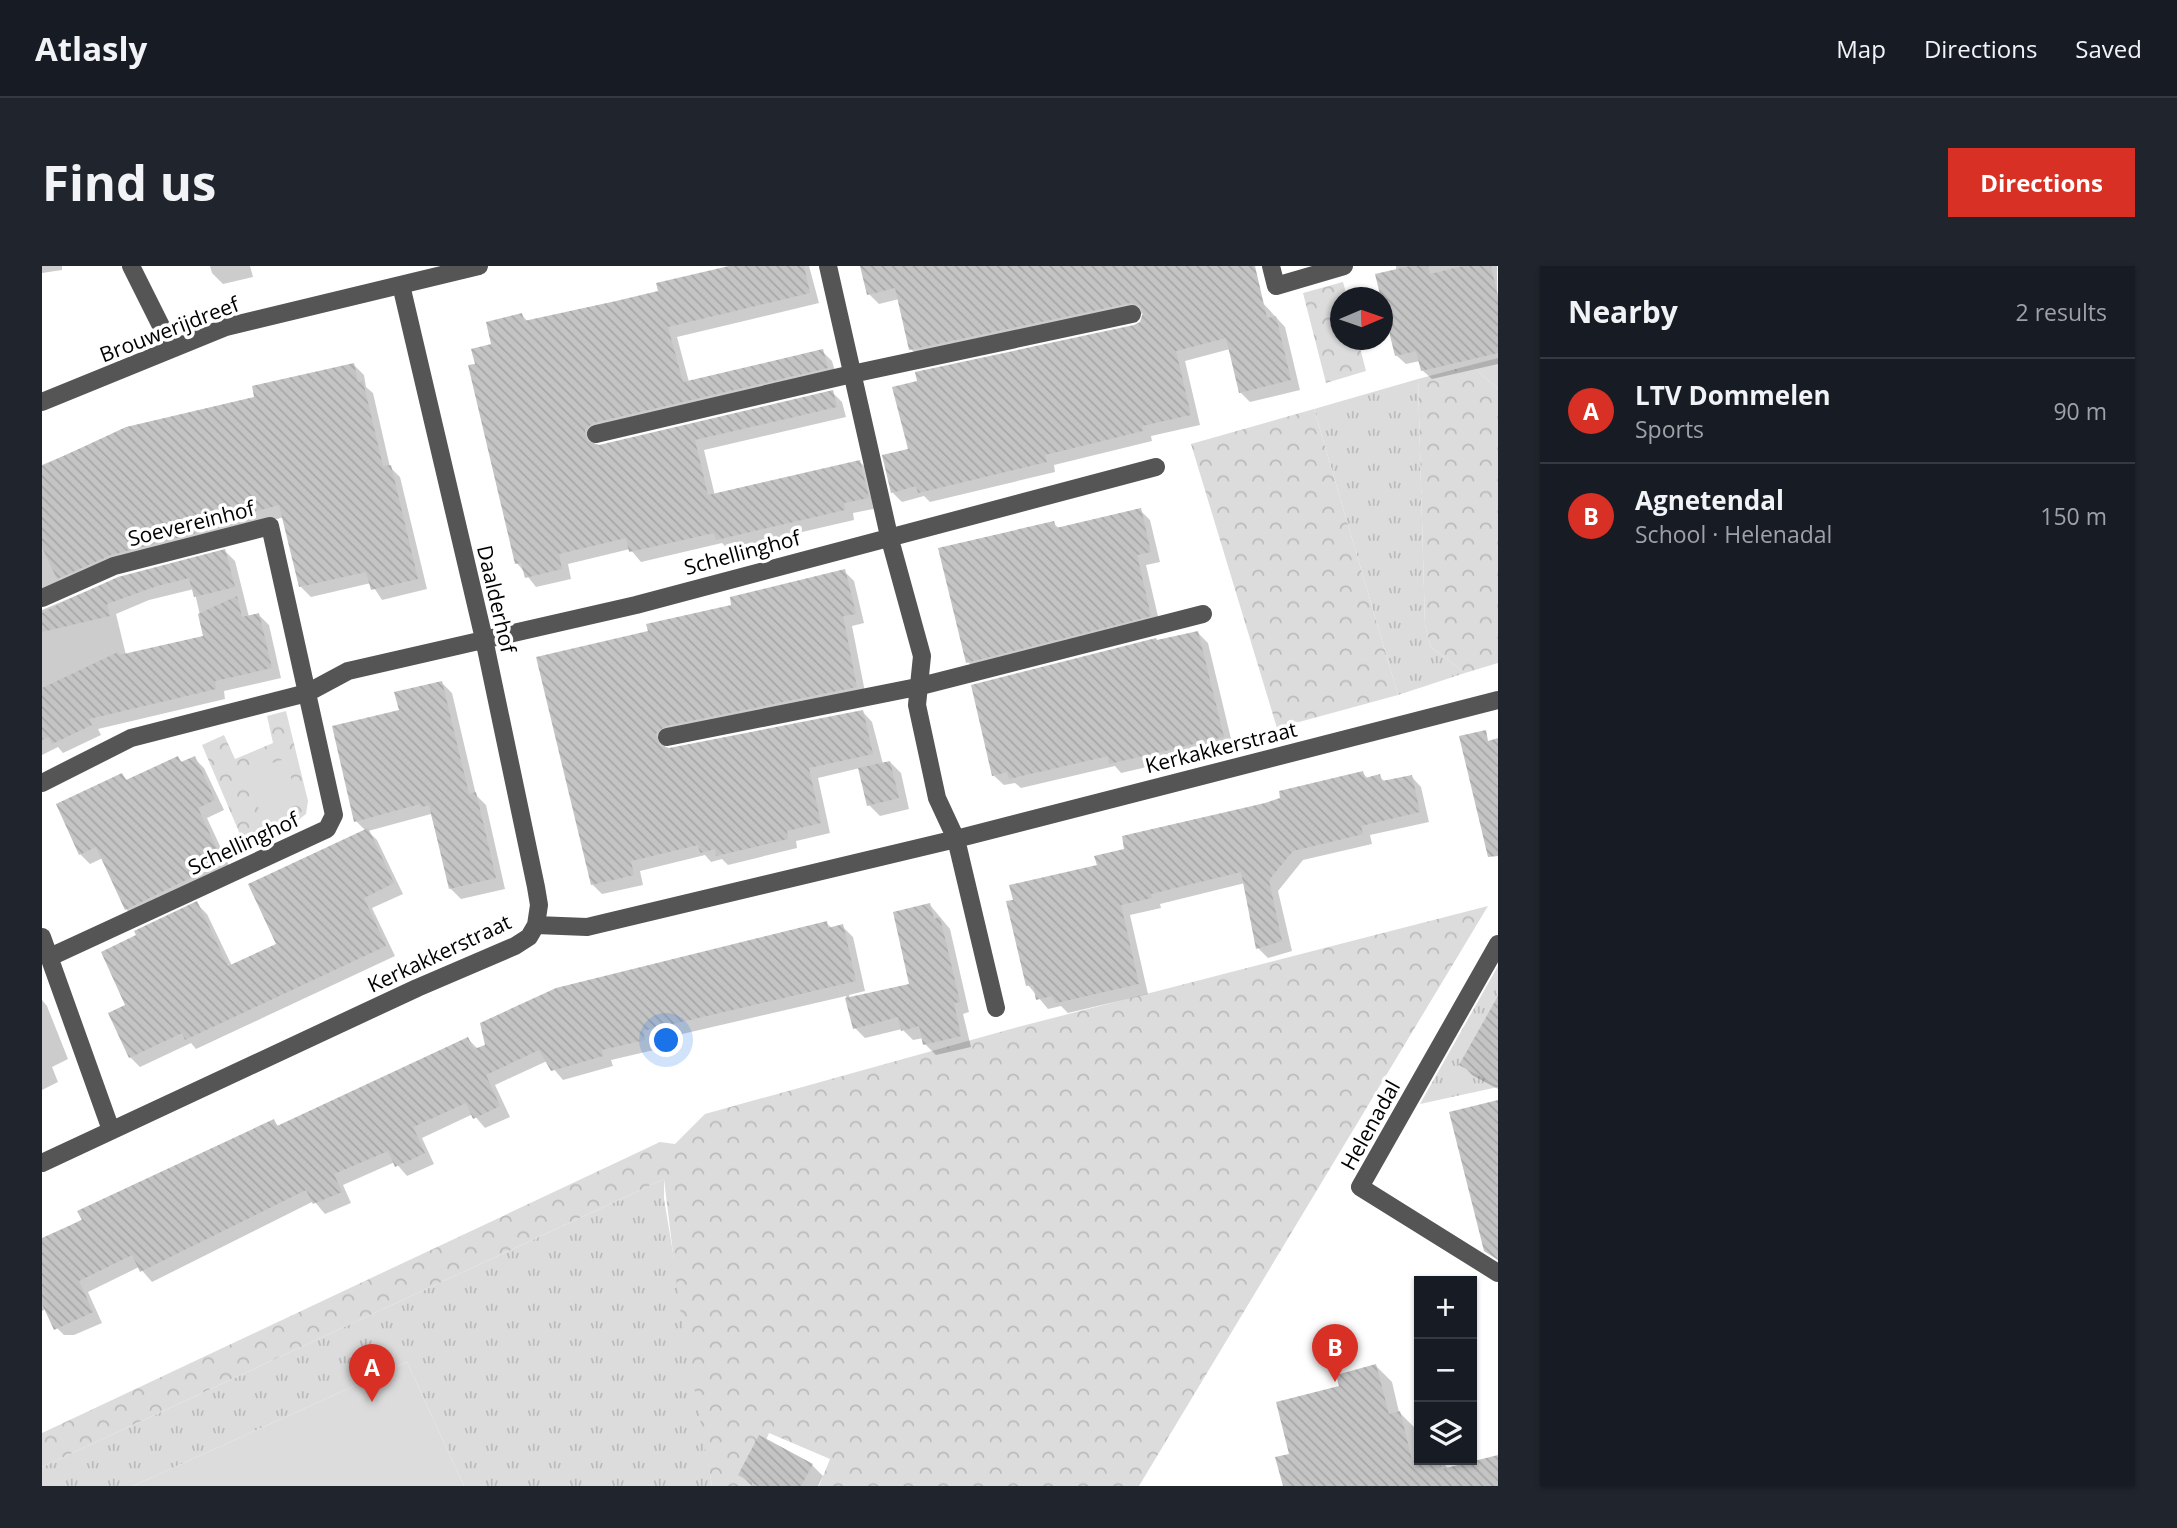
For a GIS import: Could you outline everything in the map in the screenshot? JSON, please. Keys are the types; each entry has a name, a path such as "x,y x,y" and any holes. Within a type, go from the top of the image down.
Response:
{"street":[{"path":"131,266 172,348"},
{"name":"Brouwerijdreef","path":"42,402 117,374 226,327 475,266"},
{"path":"828,266 889,536 922,656 917,705 937,798 957,839 996,1008"},
{"path":"1271,266 1276,286 1344,266"},
{"name":"Daalderhof","path":"401,285 484,639 536,887 539,905 536,925"},
{"path":"596,434 852,374 1132,314"},
{"name":"Schellinghof","path":"484,639 636,605 1156,467"},
{"name":"Soevereinhof","path":"42,598 114,566 270,526 307,694"},
{"path":"667,737 917,687 1203,614"},
{"path":"42,783 131,738 307,694 348,671 484,639"},
{"name":"Schellinghof","path":"50,957 327,829 334,815 307,694"},
{"name":"Kerkakkerstraat","path":"42,1163 515,946 529,937 536,925 587,927 957,839 1498,700"},
{"path":"42,937 111,1130"},
{"name":"Helenadal","path":"1498,944 1360,1187 1498,1273"}],"green space":[{"path":"1343,282 1344,287 1330,287 1330,350 1361,350 1366,371 1326,383 1303,293"},
{"path":"1498,358 1498,389 1471,365"},
{"path":"1471,365 1498,389 1498,663 1465,673 1431,647 1425,625 1418,379"},
{"path":"1418,379 1425,625 1431,647 1465,673 1398,695 1314,409"},
{"path":"1314,409 1398,695 1277,728 1191,444"},
{"path":"286,711 308,801 306,814 292,825 245,846 202,745 224,735 235,759 273,743 267,716"},
{"path":"285,759 293,783 293,797 284,808 262,820 247,771"},
{"path":"1488,906 1139,1486 819,1486 830,1459 769,1433 751,1476 752,1486 712,1486 679,1303 664,1179 42,1467 42,1433 660,1142 675,1144 705,1114 1018,1027"},
{"path":"1498,966 1498,1087 1420,1104"},
{"path":"664,1179 664,1199 712,1486 464,1486 407,1362 133,1486 42,1486 42,1467"},
{"path":"407,1362 464,1486 133,1486"}],"building":[{"path":"729,266 804,266 810,293 668,327 683,382 823,349 828,368 593,423 585,430 587,441 599,445 833,390 837,407 695,440 708,495 860,460 869,498 844,503 845,510 716,540 714,533 629,552 626,538 559,554 562,569 525,578 521,563 515,564 468,365 475,364 471,349 491,344 486,322 522,313 524,321 616,301 658,291 656,283"},
{"path":"860,266 1255,266 1267,318 1276,316 1291,380 1239,393 1226,338 1176,351 1191,415 1142,426 1143,431 1045,455 1047,462 918,493 916,486 891,493 882,455 908,449 892,387 917,381 915,372 1134,325 1140,322 1143,312 1140,306 1130,303 909,350 895,288 867,295"},
{"path":"1410,266 1428,266 1430,274 1463,266 1491,266 1498,296 1498,353 1421,371 1416,351 1395,356 1393,287 1378,287 1375,274"},
{"path":"354,363 358,382 363,381 383,466 391,465 418,579 371,590 366,572 299,587 279,505 224,520 224,526 111,555 57,579 42,547 42,466 126,427 254,397 252,386"},
{"path":"1141,508 1151,552 1137,555 1151,616 966,663 938,548 1054,521 1056,528"},
{"path":"225,549 235,587 194,597 189,578 107,604 110,616 42,632 42,613 67,600 118,577"},
{"path":"845,569 856,614 843,616 857,687 665,726 656,734 659,745 669,748 863,710 873,754 809,768 821,823 787,831 788,839 716,856 715,849 700,853 698,845 631,861 634,875 591,885 536,657 648,631 646,624 731,605 730,597"},
{"path":"237,596 242,617 259,613 272,668 215,681 216,689 89,719 92,725 52,744 49,737 42,740 42,688 118,652 119,655 203,636 198,614"},
{"path":"1198,631 1224,737 1109,764 1108,756 1009,779 1007,772 992,776 971,685 1156,638 1157,640"},
{"path":"442,681 469,794 476,792 496,878 449,889 429,805 421,807 420,804 354,822 332,726 399,710 394,692"},
{"path":"1486,730 1488,741 1498,738 1498,856 1488,857 1459,736"},
{"path":"178,756 181,762 195,756 215,800 198,808 223,862 125,910 96,847 79,855 56,804 122,773 126,780"},
{"path":"890,761 899,798 867,806 858,768"},
{"path":"1363,771 1365,778 1380,774 1382,781 1412,775 1420,812 1361,826 1363,834 1293,851 1269,880 1282,941 1256,949 1241,872 1151,894 1152,898 1121,905 1139,984 1056,1003 1052,996 1036,1000 1033,985 1026,986 1006,901 1013,900 1009,885 1097,865 1094,856 1124,849 1122,836 1265,803 1280,798 1279,791"},
{"path":"368,828 394,883 364,898 386,946 185,1040 182,1033 129,1058 108,1013 125,1005 101,952 136,935 134,931 197,901 228,966 276,944 248,884"},
{"path":"930,903 934,919 940,917 960,1002 954,1003 961,1036 923,1045 919,1026 901,1031 898,1017 853,1029 845,998 909,984 893,912"},
{"path":"827,921 828,928 843,924 856,981 643,1031 645,1040 602,1050 603,1056 551,1071 539,1050 486,1075 500,1106 473,1119 466,1103 413,1127 425,1153 395,1167 388,1151 334,1174 342,1192 313,1204 306,1190 140,1272 132,1255 79,1281 93,1312 54,1330 42,1304 42,1238 82,1220 77,1211 274,1119 277,1126 468,1037 474,1049 485,1045 480,1023 556,988"},
{"path":"1498,996 1498,1086 1459,1065"},
{"path":"1498,1100 1498,1260 1484,1251 1449,1112"},
{"path":"1376,1364 1389,1414 1400,1411 1414,1465 1441,1465 1442,1469 1458,1465 1477,1465 1477,1460 1498,1455 1498,1486 1283,1486 1275,1457 1289,1454 1276,1402 1339,1386 1336,1375"},
{"path":"759,1435 813,1464 801,1486 758,1486 738,1475"}],"place":[{"name":"Agnetendal","path":"1335,1382"},
{"name":"LTV Dommelen","path":"372,1402"}]}
